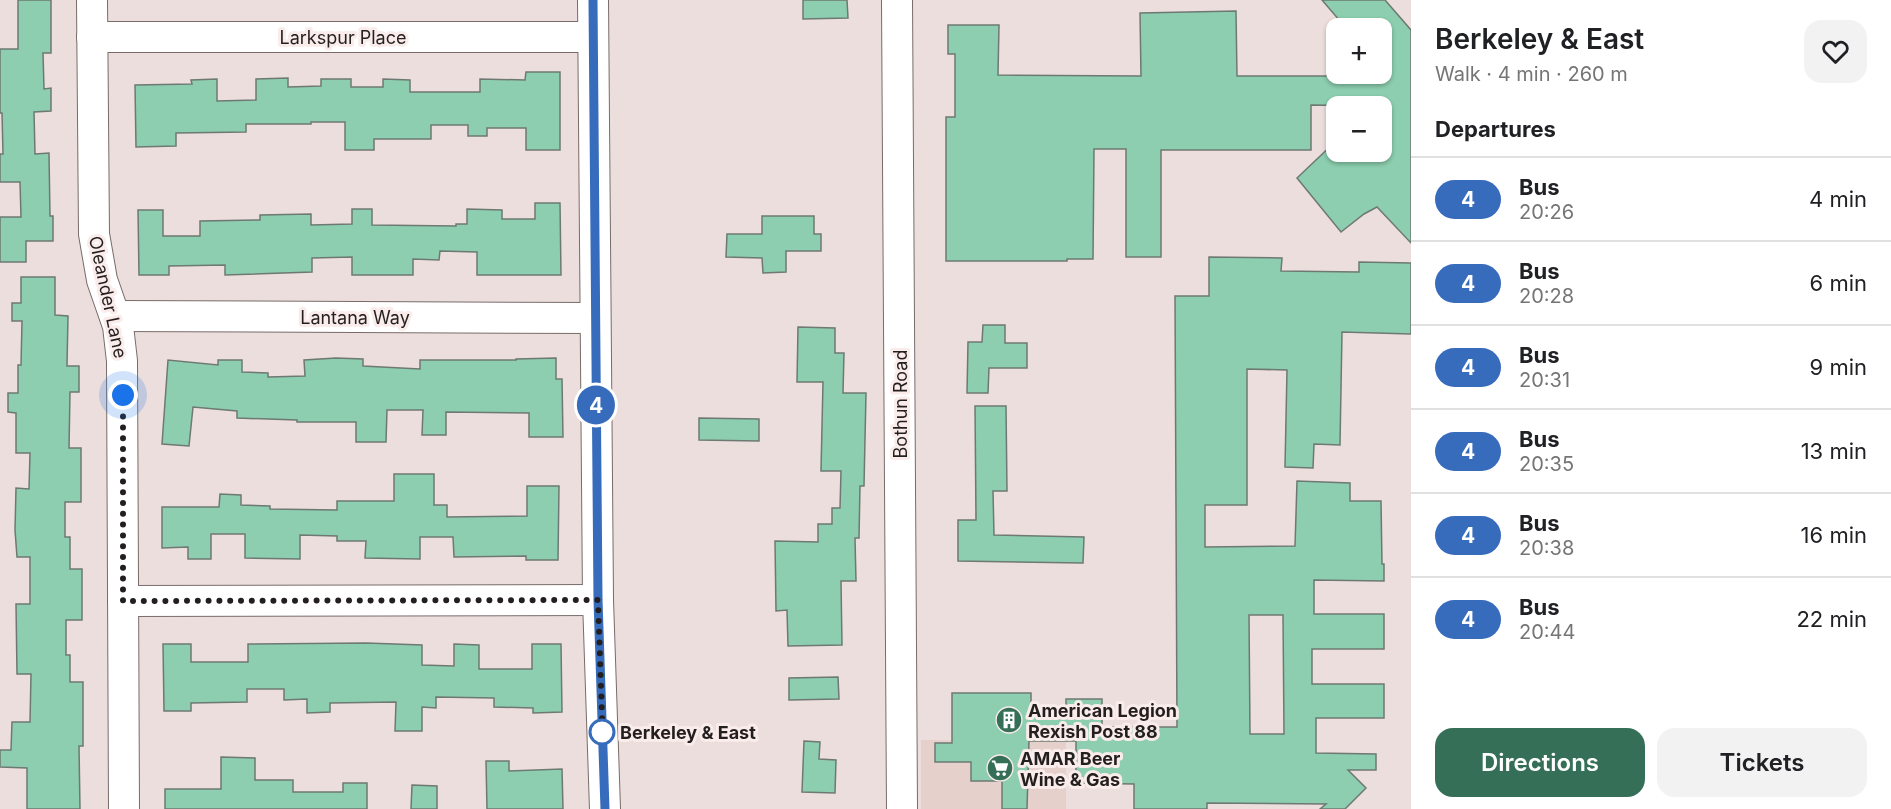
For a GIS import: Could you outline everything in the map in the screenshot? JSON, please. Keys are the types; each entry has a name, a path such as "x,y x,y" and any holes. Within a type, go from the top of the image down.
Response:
{"street":[{"name":"Oleander Lane","path":"92,0 94,234 102,280 115,316 120,340 123,395 124,809"},
{"path":"593,0 598,600 605,809"},
{"name":"Bothun Road","path":"897,0 902,809"},
{"name":"Larkspur Place","path":"92,37 593,37"},
{"name":"Lantana Way","path":"115,316 595,318"},
{"path":"123,601 598,600"}],"shaded area":[{"path":"921,740 1066,741 1066,809 921,809"}],"building":[{"path":"18,0 51,0 51,53 43,53 44,89 51,88 51,111 34,112 35,154 49,153 50,216 53,216 53,241 26,241 26,262 0,262 0,217 21,217 20,182 0,182 0,154 3,154 2,113 0,113 0,49 18,49"},
{"path":"803,0 847,0 848,18 803,19"},
{"path":"1322,0 1385,0 1411,30 1411,243 1377,207 1341,232 1297,178 1326,150 1326,162 1392,162 1392,96 1326,96 1326,105 1311,105 1311,150 1161,150 1161,257 1126,257 1126,149 1094,149 1093,259 946,261 946,117 955,117 955,54 948,54 948,25 999,25 998,75 1141,76 1140,13 1236,11 1237,76 1326,76 1326,84 1392,84 1392,18 1337,18"},
{"path":"526,72 560,72 560,150 526,150 526,128 487,128 487,136 468,136 468,125 431,125 431,139 374,139 374,150 345,150 345,122 246,124 246,132 176,133 176,146 136,147 135,85 192,84 191,80 217,79 217,101 256,100 256,79 288,78 288,87 321,86 321,79 351,79 351,87 383,87 383,79 410,80 410,92 480,92 480,79 525,80"},
{"path":"535,203 560,203 561,275 477,275 477,252 440,251 439,260 413,259 413,275 352,275 352,257 312,258 312,272 225,275 225,265 169,266 169,275 139,275 138,210 163,210 163,236 200,236 200,221 260,220 260,215 311,214 311,225 352,224 352,209 372,209 372,225 456,226 456,224 467,224 467,209 502,210 502,219 535,219"},
{"path":"762,216 814,216 814,234 821,234 821,251 786,251 786,272 763,273 762,258 726,257 727,234 762,234"},
{"path":"1209,257 1282,258 1281,271 1359,272 1359,262 1411,263 1411,334 1342,332 1340,445 1314,444 1313,468 1285,467 1287,370 1247,369 1247,505 1205,505 1205,547 1295,546 1297,481 1350,483 1350,501 1381,501 1384,581 1314,580 1314,614 1384,614 1384,649 1312,649 1312,684 1384,684 1384,718 1316,718 1316,753 1376,754 1376,770 1348,770 1366,788 1345,809 1320,809 1326,804 1207,803 1207,809 1134,809 1134,784 1076,783 1076,741 1029,741 1027,809 1002,809 1002,781 971,781 971,762 935,762 935,743 952,743 952,693 1031,693 1031,716 1066,716 1066,699 1102,699 1102,727 1177,727 1175,296 1209,296","holes":["1249,615 1283,615 1284,734 1250,734"]},
{"path":"21,277 55,277 55,315 68,316 67,366 79,366 79,392 70,392 69,448 81,448 81,502 65,502 65,537 70,537 70,569 82,569 82,620 66,620 66,655 70,655 70,682 83,682 83,746 79,746 80,809 27,809 27,768 0,767 0,750 11,750 12,722 30,722 31,674 17,674 16,604 30,604 30,557 17,557 15,530 16,488 29,489 30,453 16,453 16,413 8,412 8,393 18,393 18,365 21,365 22,321 12,321 12,303 21,303"},
{"path":"983,325 1005,325 1005,343 1027,343 1027,368 989,368 988,393 967,393 968,342 982,342"},
{"path":"798,327 835,328 835,353 844,353 843,393 866,393 864,486 860,486 859,538 855,538 856,581 841,581 842,645 788,646 787,610 776,611 775,541 818,542 818,524 832,524 832,508 840,508 841,471 821,471 823,382 797,382"},
{"path":"556,358 556,379 562,379 563,437 529,437 529,413 446,412 446,435 422,435 423,410 387,410 386,442 356,442 356,422 297,422 297,420 237,418 237,411 193,407 189,446 162,444 168,360 218,365 218,360 242,360 242,372 268,373 268,377 305,376 304,360 363,359 363,366 420,369 420,360"},
{"path":"975,406 1006,406 1007,491 993,491 994,535 1084,537 1083,563 958,561 958,520 976,520"},
{"path":"699,418 759,419 759,441 699,440"},
{"path":"394,474 434,474 434,505 447,505 447,517 527,516 527,486 559,486 558,560 526,560 526,556 454,557 453,537 420,537 420,559 365,558 366,541 337,541 337,536 300,535 300,559 245,558 245,534 211,534 211,559 188,559 188,547 162,548 162,507 219,507 220,494 241,495 241,505 270,506 270,509 337,510 337,501 394,501"},
{"path":"163,644 191,644 191,662 248,662 248,644 422,645 422,665 454,666 454,644 479,645 479,669 532,669 532,644 561,644 562,712 533,713 533,708 494,707 494,698 436,697 436,708 422,707 422,731 395,731 396,702 330,703 330,712 307,713 307,699 284,700 284,689 247,689 247,702 191,703 191,711 164,711"},
{"path":"838,677 839,699 789,700 789,678"},
{"path":"804,741 820,742 819,759 836,760 835,793 802,792"},
{"path":"221,757 255,758 255,780 293,780 293,792 343,792 343,783 367,783 367,809 165,809 165,789 221,789"},
{"path":"486,761 509,761 509,771 562,769 563,809 487,809"},
{"path":"412,785 437,786 437,809 411,809"}],"bus line":[{"name":"4","path":"593,0 598,600 605,809"}],"place":[{"name":"American Legion Rexish Post 88","path":"1009,720"},
{"name":"Berkeley & East","path":"602,732"},
{"name":"AMAR Beer Wine & Gas","path":"1000,768"}],"route":[{"path":"123,395 123,601 598,600 603,744 602,732"}]}
